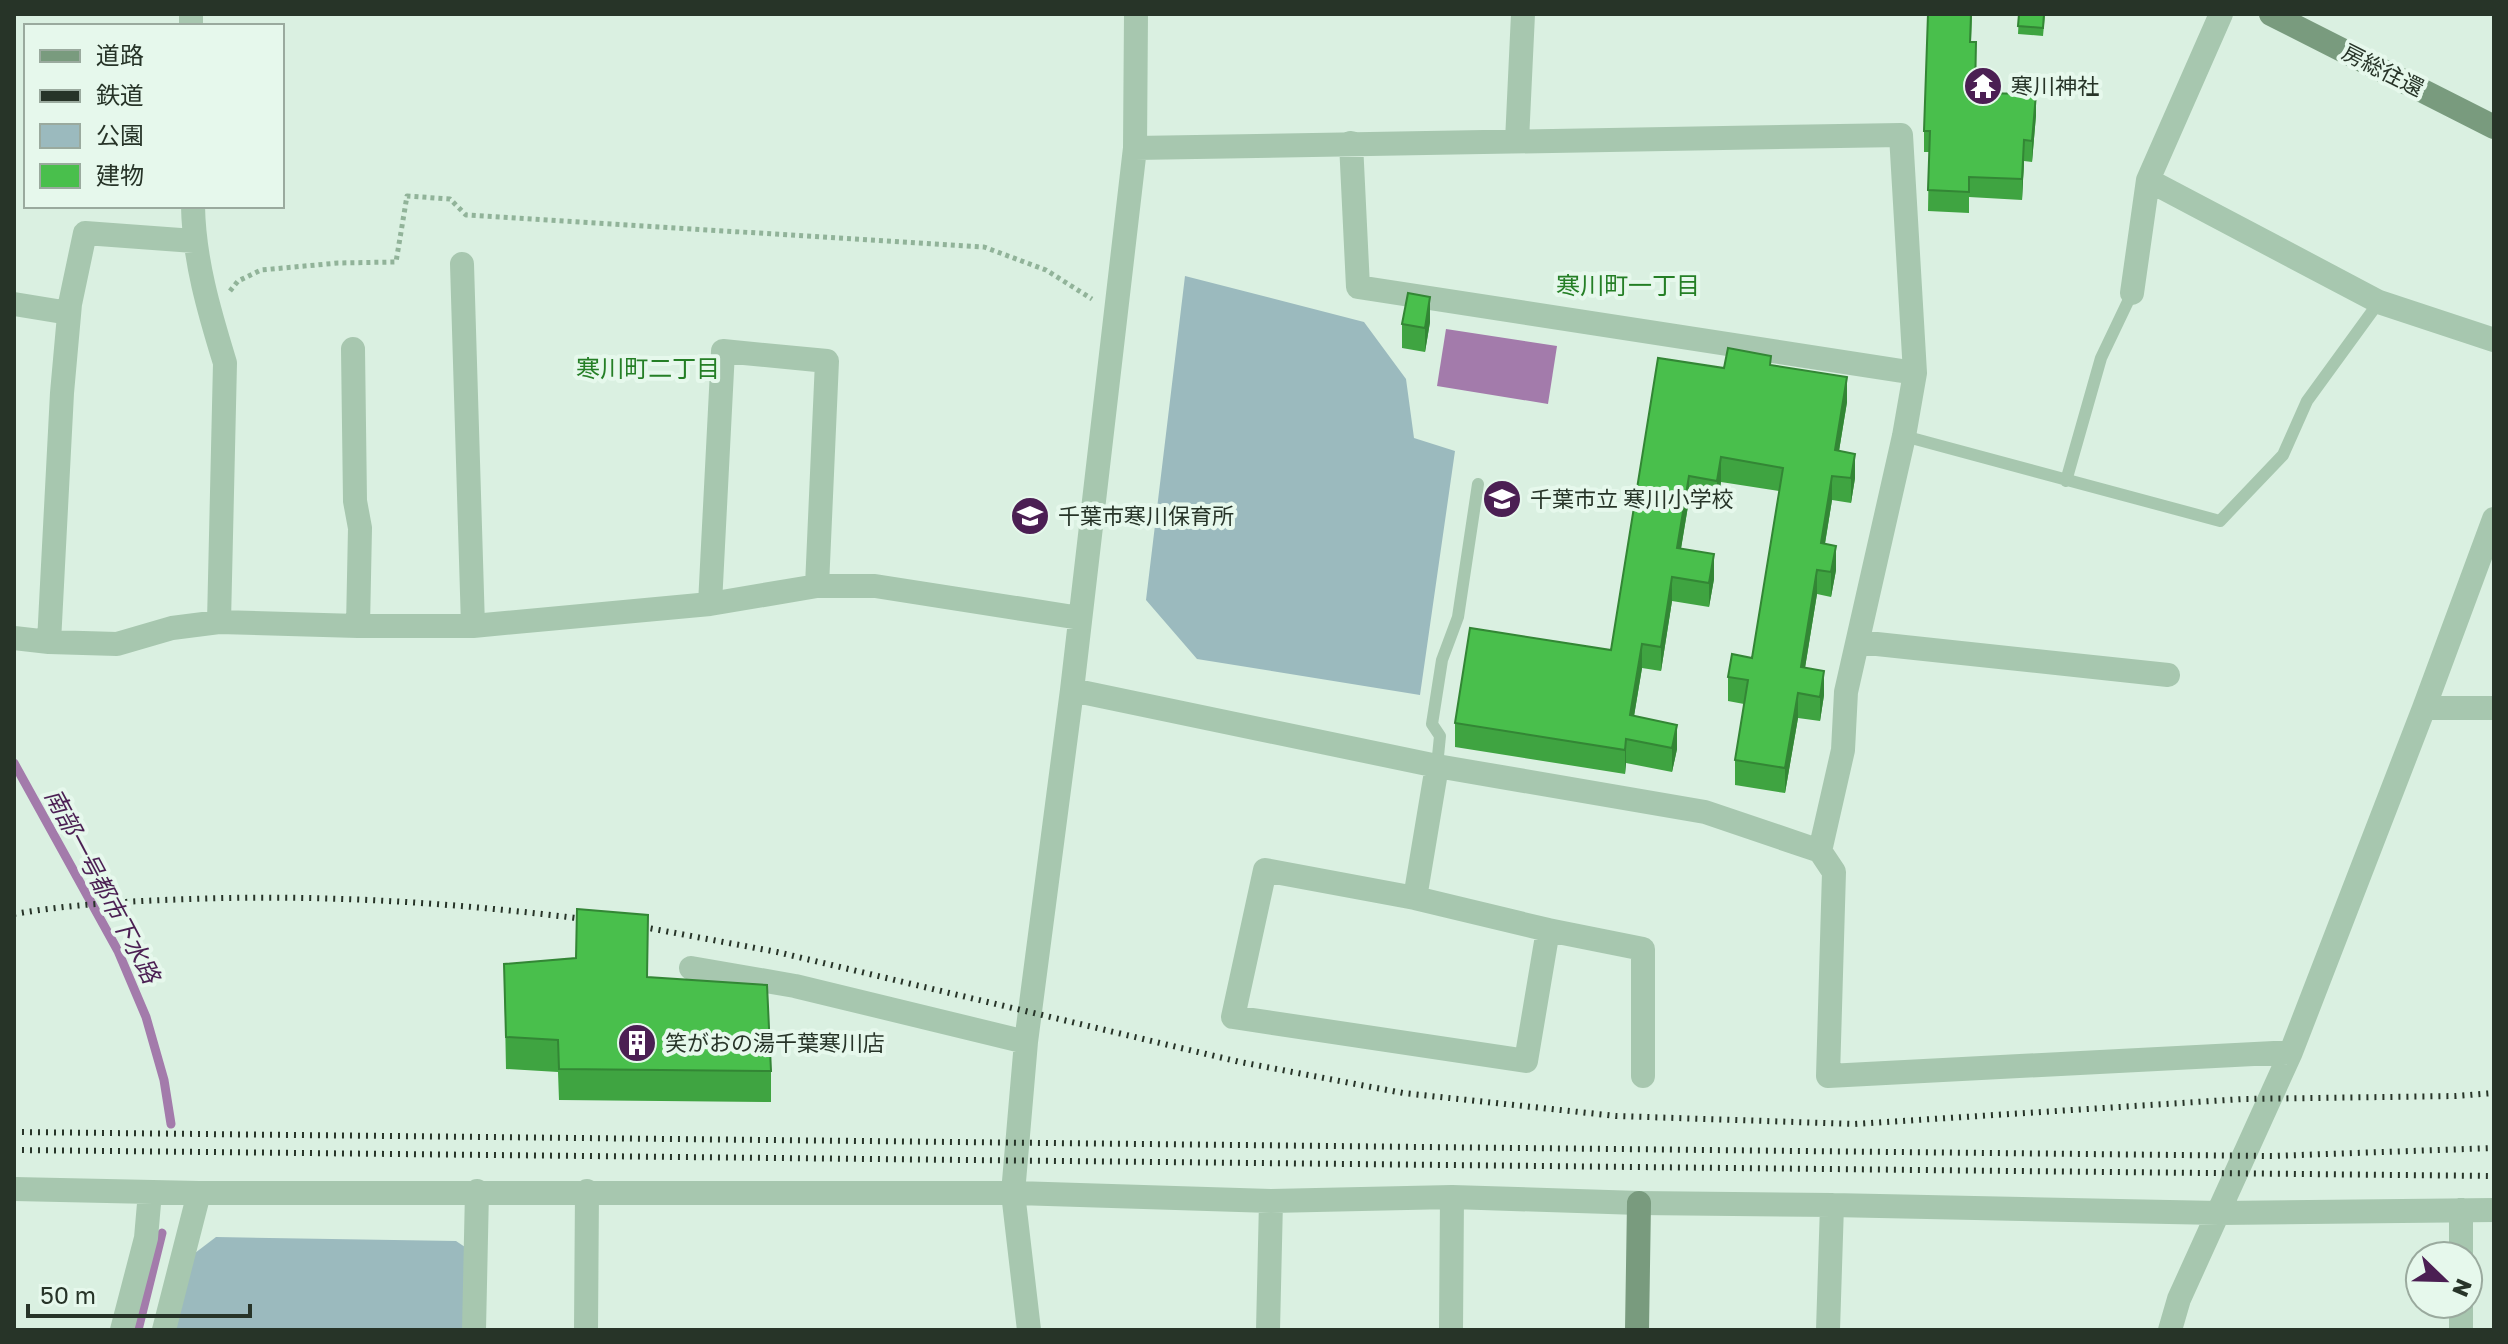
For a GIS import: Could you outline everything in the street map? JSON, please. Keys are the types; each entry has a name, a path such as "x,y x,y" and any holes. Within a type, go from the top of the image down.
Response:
{"street":[{"path":"1029,1330 1013,1193 1026,1042 1072,690 1135,148 1136,14"},
{"path":"1517,141 1523,14"},
{"path":"2132,293 2148,180 2221,14"},
{"name":"房総往還","path":"2271,14 2494,127"},
{"path":"1135,148 1901,135 1915,373 1904,436 1846,692 1843,750 1820,851"},
{"path":"1351,143 1358,287 1915,373"},
{"path":"2148,180 2379,302 2494,340"},
{"path":"193,208 194,241 225,363 219,622"},
{"path":"49,642 69,313 85,233 194,241"},
{"path":"462,264 473,626"},
{"path":"14,304 69,313"},
{"path":"353,349 355,501 360,528 358,626"},
{"path":"710,604 723,351 827,361 817,586"},
{"path":"2170,1330 2179,1299 2291,1052 2494,519"},
{"path":"14,638 117,644 172,628 219,622 473,626 710,604 817,586 875,586 1080,618"},
{"path":"1858,642 2168,675"},
{"path":"1072,690 1437,766 1705,812 1820,851 1834,872 1828,1076 2291,1052"},
{"path":"2424,708 2494,708"},
{"path":"1415,898 1437,766"},
{"path":"1548,930 1526,1061 1233,1017 1265,870 1415,898 1643,949 1643,1076"},
{"path":"691,968 795,986 1026,1042"},
{"path":"14,1189 199,1193 1013,1193 1271,1201 1452,1197 2219,1213 2494,1210"},
{"path":"474,1330 477,1191"},
{"path":"586,1330 587,1191"},
{"path":"122,1330 146,1238 150,1192"},
{"path":"164,1330 199,1193"},
{"path":"1451,1330 1452,1197"},
{"path":"1268,1330 1271,1201"},
{"path":"1637,1330 1639,1203"},
{"path":"1828,1330 1832,1205"},
{"path":"2461,1210 2461,1240"}],"lane":[{"path":"2066,481 2101,358 2132,293"},
{"path":"1904,436 2220,521 2283,455 2307,401 2379,302"},
{"path":"1437,766 1440,736 1432,724 1442,660 1458,617 1478,484"}],"path":[{"path":"213,323 223,299 238,281 261,270 338,263 396,262 407,196 450,199 466,215 984,247 1046,270 1096,302 1113,324"}],"green space":[{"path":"1185,276 1364,322 1406,379 1414,438 1455,451 1420,695 1197,659 1146,600"},
{"path":"216,1237 456,1241 465,1247 464,1330 175,1330 195,1253"}],"shaded area":[{"path":"1446,329 1557,346 1548,404 1437,386"}],"building":[{"path":"1928,14 1971,14 1970,42 1976,42 1975,93 2036,94 2032,141 2024,140 2022,179 1969,177 1969,192 1928,190 1930,131 1924,131"},
{"path":"2019,14 2044,14 2043,28 2018,26"},
{"path":"1408,293 1430,297 1425,328 1402,324"},
{"path":"1728,348 1771,356 1770,365 1847,377 1835,450 1855,454 1851,478 1832,476 1821,543 1836,546 1831,572 1817,570 1801,667 1824,671 1820,697 1798,693 1785,768 1735,760 1748,680 1728,677 1732,654 1752,658 1783,468 1721,457 1717,481 1689,476 1677,548 1714,554 1709,583 1672,577 1661,647 1642,644 1630,715 1677,725 1672,748 1626,739 1625,750 1455,723 1470,628 1611,650 1658,358 1724,368"},
{"name":"笑がおの湯千葉寒川店","path":"577,909 648,915 647,977 767,985 771,1071 559,1069 558,1040 506,1037 504,964 576,958"}],"waterway":[{"name":"南部一号都市下水路","path":"14,763 118,951 146,1017 164,1080 171,1124"},
{"name":"南部一号都市下水路","path":"138,1330 162,1233"}],"railway":[{"path":"14,914 124,902 293,898 446,905 599,921"},
{"path":"627,924 777,952 1240,1062 1403,1093 1616,1116 1855,1124 2243,1099 2494,1093"},
{"path":"14,1132 2272,1156 2494,1148"},
{"path":"14,1150 2494,1176"}],"place":[{"name":"寒川神社","path":"1983,86"},
{"name":"千葉市立 寒川小学校","path":"1502,499"},
{"name":"千葉市寒川保育所","path":"1030,516"},
{"name":"笑がおの湯千葉寒川店","path":"637,1043"}],"district":[{"name":"寒川町一丁目","path":"1628,286"},
{"name":"寒川町二丁目","path":"648,369"}]}
